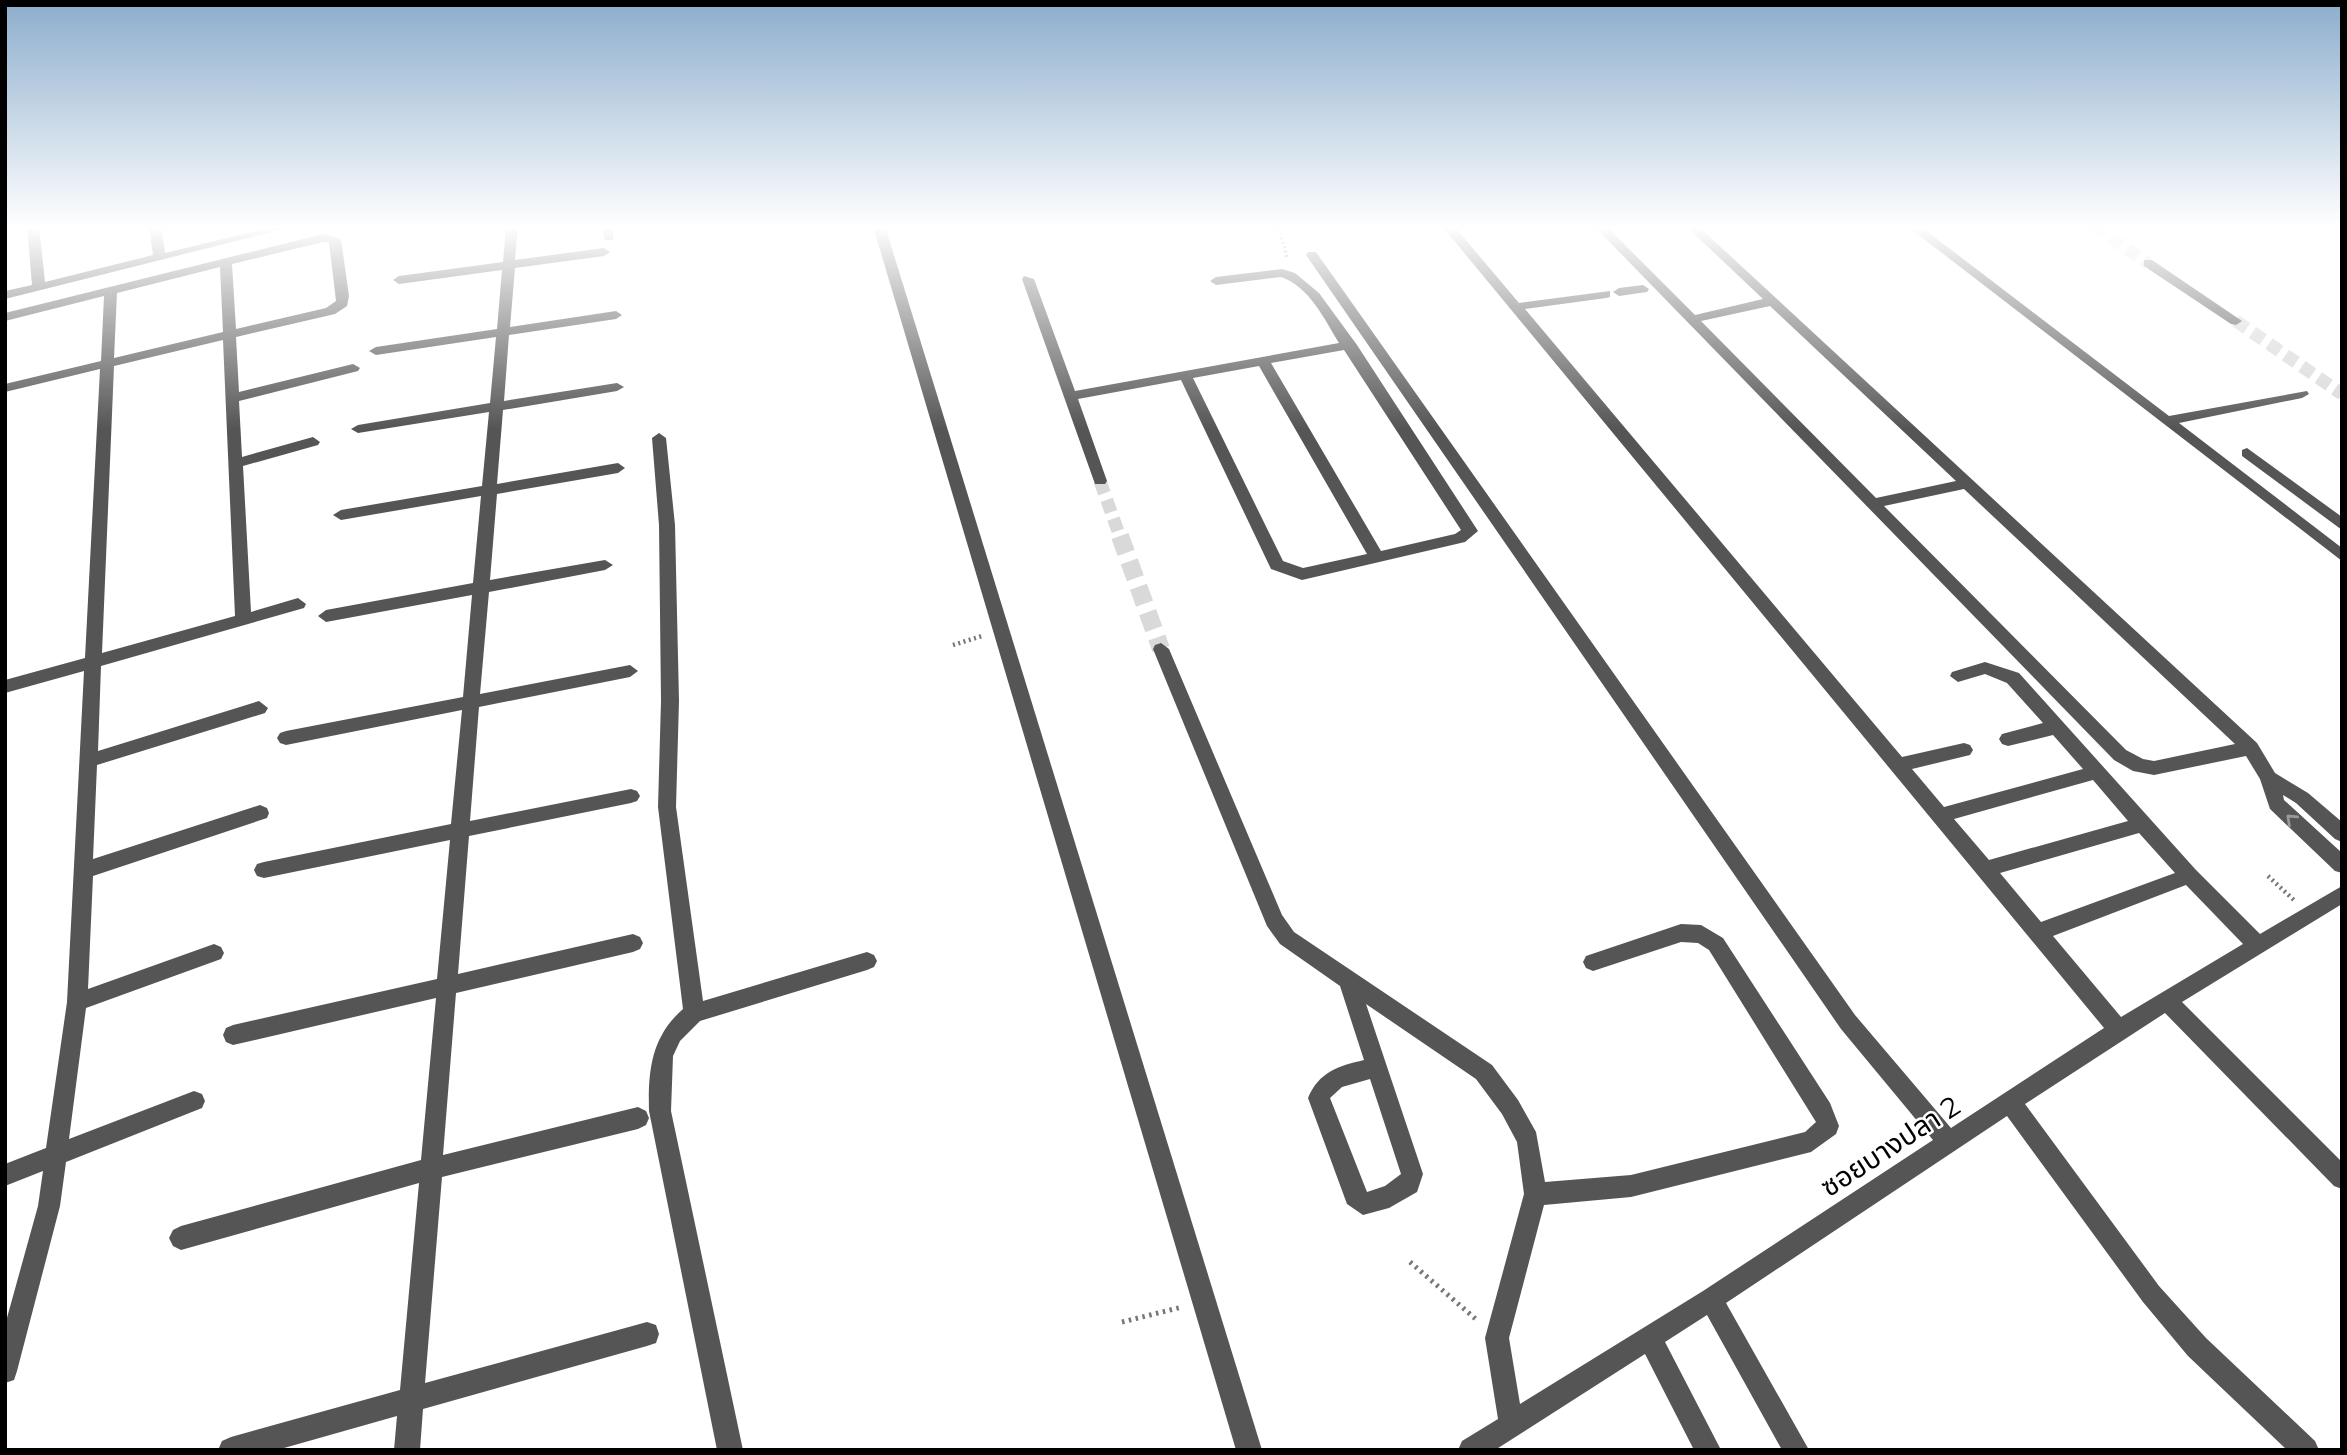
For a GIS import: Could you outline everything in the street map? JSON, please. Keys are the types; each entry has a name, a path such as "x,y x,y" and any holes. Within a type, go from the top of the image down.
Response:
{"street":[{"path":"5,317 99,294"},
{"path":"5,1371 49,1206 77,1002 85,870 91,664 111,294"},
{"path":"229,294 234,464 243,620"},
{"path":"5,388 330,312 342,303 343,294"},
{"path":"407,1450 491,490 505,294"},
{"path":"900,294 1249,1450"},
{"path":"1033,294 1100,481"},
{"path":"1185,375 1278,565 1302,573 1460,538 1470,531 1350,345 1313,294"},
{"path":"1339,294 1848,1022 1950,1143"},
{"path":"1504,294 2119,1030"},
{"path":"1515,307 1606,294"},
{"path":"1669,294 2120,755 2139,766 2154,768 2250,748"},
{"path":"1765,294 2250,748 2269,778 2276,804 2342,865"},
{"path":"2001,294 2342,556"},
{"path":"2195,294 2236,321"},
{"path":"1693,318 1773,301"},
{"path":"376,351 616,315"},
{"path":"1071,396 1350,345"},
{"path":"1263,361 1377,557"},
{"path":"233,398 354,368"},
{"path":"358,429 617,387"},
{"path":"2167,421 2302,394"},
{"path":"659,438 668,538 670,701 667,807 694,1013"},
{"path":"234,464 313,442"},
{"path":"2247,453 2342,525"},
{"path":"341,515 618,468"},
{"path":"1874,503 1968,483"},
{"path":"326,616 605,565"},
{"path":"5,687 298,604"},
{"path":"1161,649 1274,920 1287,938 1484,1072 1510,1107 1528,1140 1535,1194 1497,1338 1511,1424"},
{"path":"1958,676 1985,668 2012,678 2189,876 2259,946"},
{"path":"286,738 630,671"},
{"path":"88,761 259,708"},
{"path":"2008,739 2056,727"},
{"path":"1899,765 1964,750"},
{"path":"1941,815 2097,772"},
{"path":"2269,778 2302,797 2342,834"},
{"path":"264,870 631,796"},
{"path":"85,870 260,813"},
{"path":"1987,869 2143,824"},
{"path":"2039,932 2189,876"},
{"name":"ซอยบางปลา 2","path":"1471,1450 1711,1299 2119,1030 2342,894"},
{"path":"1535,1194 1610,1189 1647,1182 1811,1141 1828,1126 1822,1110 1716,944 1701,934 1681,933 1593,962"},
{"path":"233,1035 633,943"},
{"path":"77,1002 214,953"},
{"path":"730,1450 660,1111 658,1073 663,1048 676,1026 694,1013 867,961"},
{"path":"1348,979 1412,1174 1409,1184 1399,1191 1373,1203 1363,1203 1355,1196 1319,1098 1321,1088 1328,1082 1377,1068"},
{"path":"2166,1001 2342,1178"},
{"path":"5,1175 194,1101"},
{"path":"2011,1103 2160,1304 2223,1374 2306,1450"},
{"path":"181,1238 430,1169 638,1118"},
{"path":"1711,1299 1796,1450"},
{"path":"231,1450 647,1334"},
{"path":"1650,1338 1708,1450"}],"path":[{"path":"953,645 1002,631"},
{"path":"2268,876 2310,914"},
{"path":"1410,1262 1497,1338"},
{"path":"1122,1322 1204,1301"}],"tunnel":[{"path":"2236,321 2342,394"},
{"path":"1100,481 1120,537"},
{"path":"1120,536 1161,649"}]}
